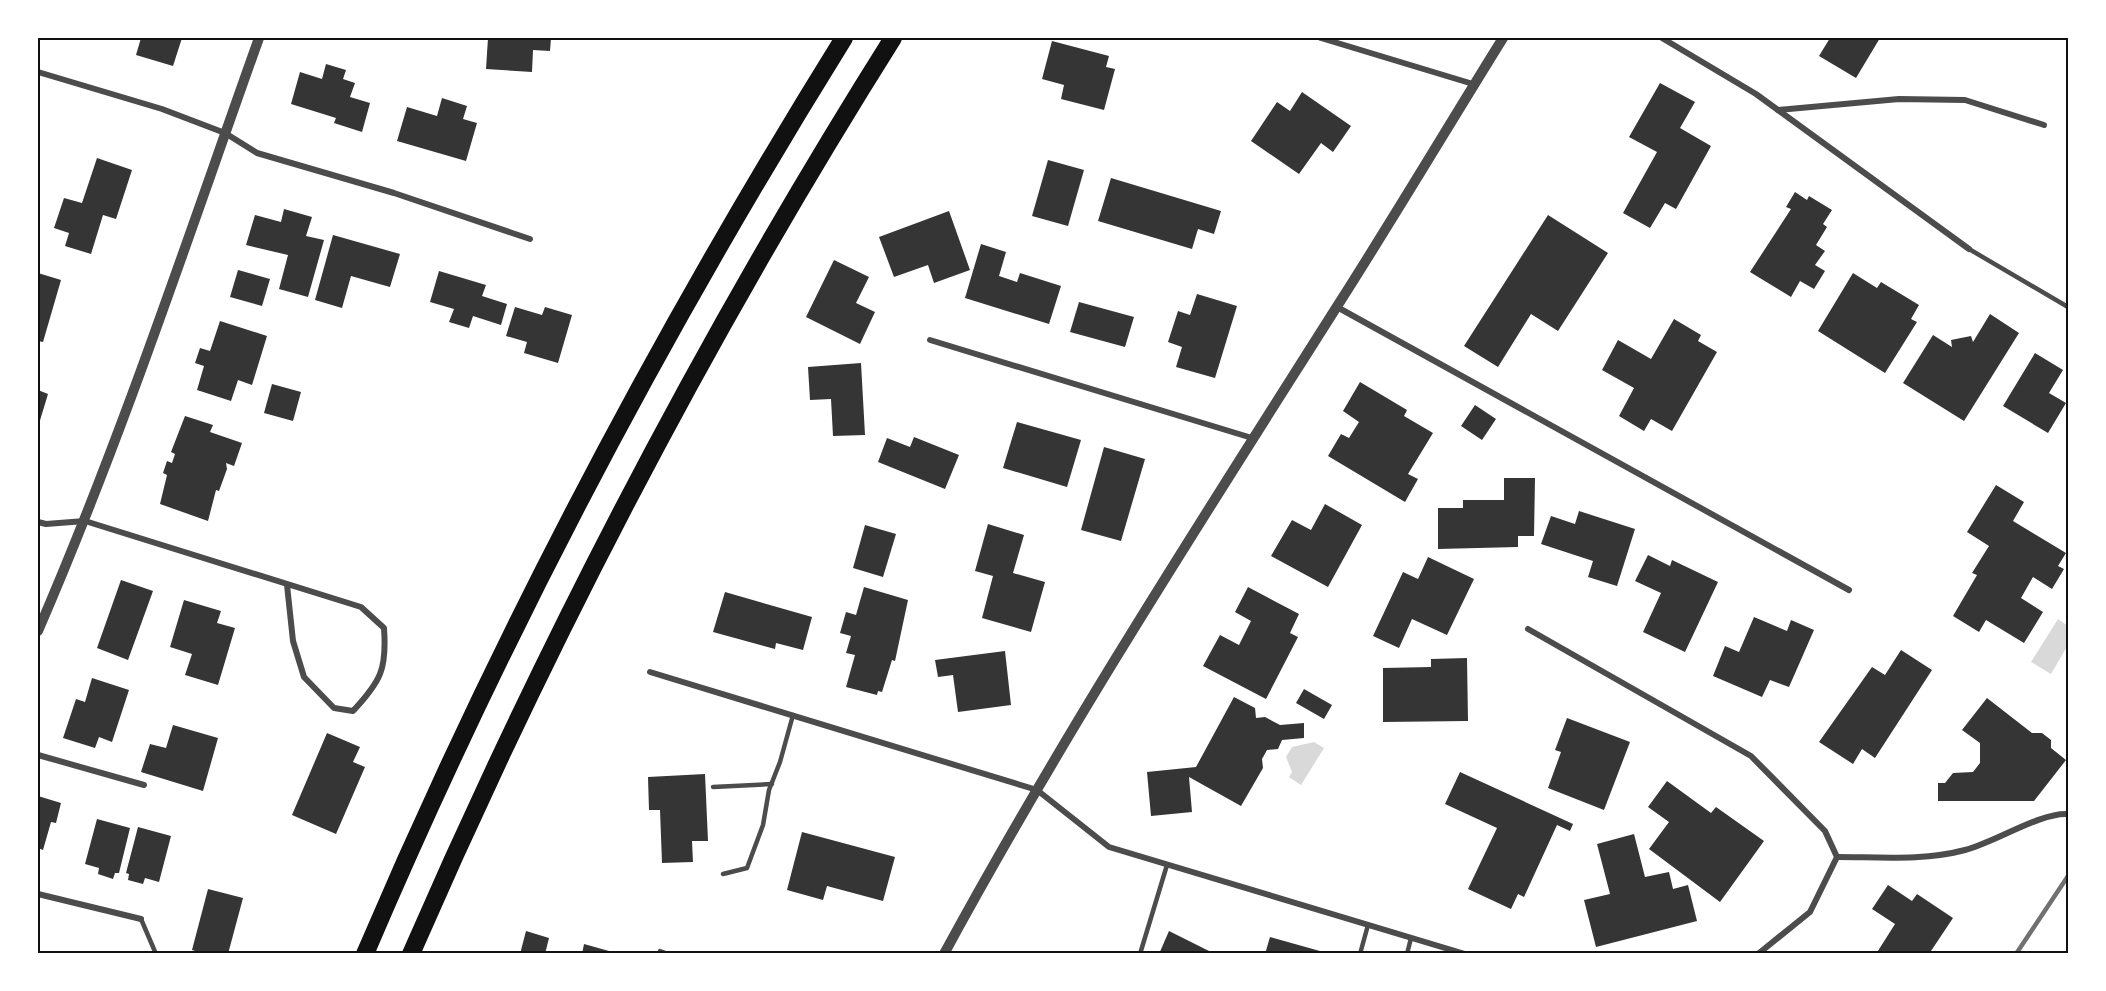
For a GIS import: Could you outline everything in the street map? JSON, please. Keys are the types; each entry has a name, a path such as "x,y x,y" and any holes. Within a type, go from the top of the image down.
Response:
{"highway":[{"path":"365,954 422,821 563,528 719,242 843,38"},
{"path":"411,954 460,842 601,547 760,257 893,38"}],"street":[{"path":"38,631 85,521 140,378 259,38"},
{"path":"1321,38 1473,84"},
{"path":"944,954 1037,790 1252,438 1337,307 1503,38"},
{"path":"1662,38 1778,110 1969,249"},
{"path":"38,72 162,109 225,133 257,153 394,193 530,239"},
{"path":"1778,110 1899,99 1965,100 2044,125"},
{"path":"1337,307 1849,590"},
{"path":"930,340 1252,438"},
{"path":"38,522 46,524 85,521 361,607 384,628 386,657 375,688 353,711 334,708 304,677 292,641 287,585"},
{"path":"1528,629 1751,756 1825,831 1837,857"},
{"path":"650,672 1037,790 1109,848 1465,954"},
{"path":"38,754 144,785"},
{"path":"1837,857 1913,857 1965,850 2027,825 2068,814"},
{"path":"1758,954 1810,912 1837,857"},
{"path":"38,894 141,919"}],"lane":[{"path":"1969,249 2068,307"},
{"path":"723,874 747,868 764,825 772,784 793,715"},
{"path":"713,787 772,784"},
{"path":"1140,954 1167,865"},
{"path":"141,919 156,954"},
{"path":"1360,954 1368,924"},
{"path":"1407,954 1411,938"},
{"path":"660,951 669,954"}],"shaded area":[{"path":"2058,619 2068,626 2068,645 2051,674 2031,662"},
{"path":"1314,742 1324,748 1301,785 1289,777 1292,772 1286,757 1292,747"}],"building":[{"path":"141,38 182,38 173,66 136,55"},
{"path":"488,38 551,38 550,51 533,50 532,72 486,69"},
{"path":"1830,38 1880,38 1856,78 1819,56"},
{"path":"1052,41 1109,56 1106,67 1115,69 1104,110 1061,99 1064,85 1042,79"},
{"path":"326,64 346,70 343,79 355,83 350,97 370,103 362,132 334,123 336,118 291,104 300,72 322,79"},
{"path":"1660,83 1695,102 1680,128 1711,146 1676,209 1665,203 1650,228 1623,213 1657,152 1629,137"},
{"path":"1302,92 1351,126 1333,152 1321,143 1299,174 1251,141 1277,102 1290,111"},
{"path":"442,98 467,106 463,119 477,123 466,161 397,141 407,107 437,116"},
{"path":"97,158 132,170 116,219 103,215 91,254 65,246 69,233 54,228 64,198 82,203"},
{"path":"1048,160 1084,170 1068,226 1032,216"},
{"path":"1111,178 1221,211 1214,234 1198,229 1192,249 1098,221"},
{"path":"1795,192 1807,200 1809,196 1832,210 1823,224 1827,227 1816,245 1825,251 1815,265 1825,271 1814,289 1800,281 1791,297 1750,272 1791,209 1786,207"},
{"path":"284,209 312,217 306,236 324,240 308,297 279,289 288,255 246,245 255,215 281,222"},
{"path":"949,211 970,270 934,283 928,265 894,277 879,237"},
{"path":"1548,215 1608,253 1558,331 1531,314 1498,367 1464,346"},
{"path":"333,235 400,254 390,287 351,276 342,308 315,300"},
{"path":"981,244 1006,252 999,276 1017,282 1020,273 1061,286 1049,324 965,298"},
{"path":"834,260 869,277 856,303 875,312 860,344 806,317"},
{"path":"238,270 270,279 262,306 230,297"},
{"path":"439,271 486,285 482,296 507,304 501,325 473,316 469,328 449,322 454,309 430,302"},
{"path":"38,273 61,280 43,342 38,341"},
{"path":"1853,273 1877,288 1881,282 1919,305 1911,319 1917,322 1885,373 1818,331"},
{"path":"1197,294 1237,306 1215,378 1176,367 1182,347 1168,342 1178,311 1190,315"},
{"path":"1079,302 1134,317 1125,347 1070,332"},
{"path":"515,307 542,315 545,307 572,315 558,363 524,353 527,342 506,336"},
{"path":"1990,314 2019,333 1964,421 1903,383 1933,335 1952,347 1951,340 1971,336 1973,342"},
{"path":"1674,319 1701,335 1698,341 1717,352 1672,431 1651,419 1644,431 1619,416 1634,388 1602,370 1618,340 1651,359"},
{"path":"220,321 267,336 252,385 238,380 231,401 197,390 204,366 195,363 200,348 210,351"},
{"path":"2035,353 2063,370 2049,393 2066,403 2048,433 2003,406"},
{"path":"861,363 865,435 833,436 831,399 810,400 808,367"},
{"path":"1360,382 1407,410 1404,416 1433,433 1408,474 1418,479 1405,502 1328,456 1341,434 1349,438 1359,422 1343,411"},
{"path":"272,384 301,392 293,421 264,413"},
{"path":"38,390 48,394 38,427"},
{"path":"1475,405 1496,419 1482,440 1461,426"},
{"path":"185,416 213,425 210,432 242,443 234,466 226,463 227,469 219,491 216,490 208,521 160,504 167,475 163,473 167,461 172,463 175,454 171,452"},
{"path":"1017,422 1081,440 1067,487 1003,468"},
{"path":"914,437 959,455 945,489 878,462 887,438 910,447"},
{"path":"1104,447 1145,459 1121,541 1081,530"},
{"path":"1504,478 1535,478 1534,536 1518,536 1518,547 1438,549 1438,508 1463,508 1463,500 1504,500"},
{"path":"1996,485 2024,502 2013,521 2066,553 2058,566 2064,569 2052,589 2033,577 2021,598 2043,612 2024,643 1986,620 1979,632 1953,616 1977,575 1972,573 1989,546 1967,532"},
{"path":"1325,504 1362,525 1328,587 1271,556 1292,520 1311,530"},
{"path":"1579,511 1635,529 1617,586 1588,577 1593,561 1541,544 1551,516 1575,524"},
{"path":"988,524 1024,535 1013,573 1045,582 1031,632 982,618 993,576 975,571"},
{"path":"865,525 896,534 883,577 853,568"},
{"path":"1648,555 1670,566 1672,560 1718,582 1685,652 1643,632 1661,593 1635,581"},
{"path":"1428,557 1474,579 1447,635 1412,619 1399,648 1373,636 1403,572 1418,579"},
{"path":"121,580 153,591 128,660 97,648"},
{"path":"864,587 908,600 895,661 892,660 882,692 878,691 877,695 846,687 855,655 846,653 851,636 840,633 846,612 856,615"},
{"path":"1248,587 1299,614 1290,633 1298,637 1266,699 1203,666 1220,635 1239,645 1251,621 1235,612"},
{"path":"725,592 812,617 803,650 776,643 775,649 713,632"},
{"path":"184,600 221,611 217,623 235,628 218,685 185,675 192,654 170,647"},
{"path":"1754,617 1787,631 1791,620 1814,630 1789,687 1770,680 1762,697 1713,676 1725,646 1739,652"},
{"path":"1901,650 1932,670 1875,758 1862,749 1853,764 1819,742 1872,667 1885,675"},
{"path":"1005,651 1011,705 958,712 953,675 938,677 935,660"},
{"path":"1467,658 1468,721 1383,722 1383,668 1431,667 1431,659"},
{"path":"92,678 129,690 112,742 99,737 95,748 63,738 76,699 85,702"},
{"path":"1304,689 1332,705 1324,719 1296,703"},
{"path":"1234,697 1255,708 1256,718 1265,717 1280,725 1304,723 1304,738 1282,740 1278,749 1267,750 1262,759 1263,768 1241,806 1189,777 1192,812 1151,816 1147,772 1196,767"},
{"path":"1987,698 2032,733 2042,733 2051,740 2051,748 2066,760 2034,801 1938,801 1938,783 1945,783 1953,773 1973,772 1980,763 1980,743 1962,730"},
{"path":"1567,718 1630,742 1604,810 1548,788 1561,752 1555,750"},
{"path":"173,725 218,738 203,791 141,772 150,744 166,748"},
{"path":"327,733 360,747 353,762 365,767 336,834 292,815"},
{"path":"1460,772 1573,824 1570,831 1557,825 1524,897 1518,894 1511,909 1468,889 1497,828 1445,804"},
{"path":"705,774 708,841 692,841 693,862 662,863 660,810 649,810 648,777"},
{"path":"1667,781 1711,813 1716,807 1764,841 1720,902 1649,849 1669,822 1648,807"},
{"path":"38,796 61,803 56,823 51,822 43,850 38,848"},
{"path":"97,819 130,828 119,873 115,873 113,879 98,874 99,868 85,864"},
{"path":"138,827 171,836 159,882 145,878 143,884 128,880 129,874 126,873"},
{"path":"802,832 895,857 883,901 827,886 823,900 787,890"},
{"path":"1634,834 1645,877 1669,872 1673,889 1688,885 1697,921 1596,947 1584,900 1610,894 1597,844"},
{"path":"1888,885 1912,901 1917,894 1953,918 1929,954 1876,954 1895,924 1872,909"},
{"path":"208,889 243,898 228,954 205,954 192,950"},
{"path":"526,931 549,938 545,954 520,954"},
{"path":"1169,931 1215,954 1159,954"},
{"path":"1270,937 1327,953 1327,954 1265,954"},
{"path":"584,944 616,953 616,954 582,954"}],"railway":[{"path":"2016,954 2068,876"}]}
